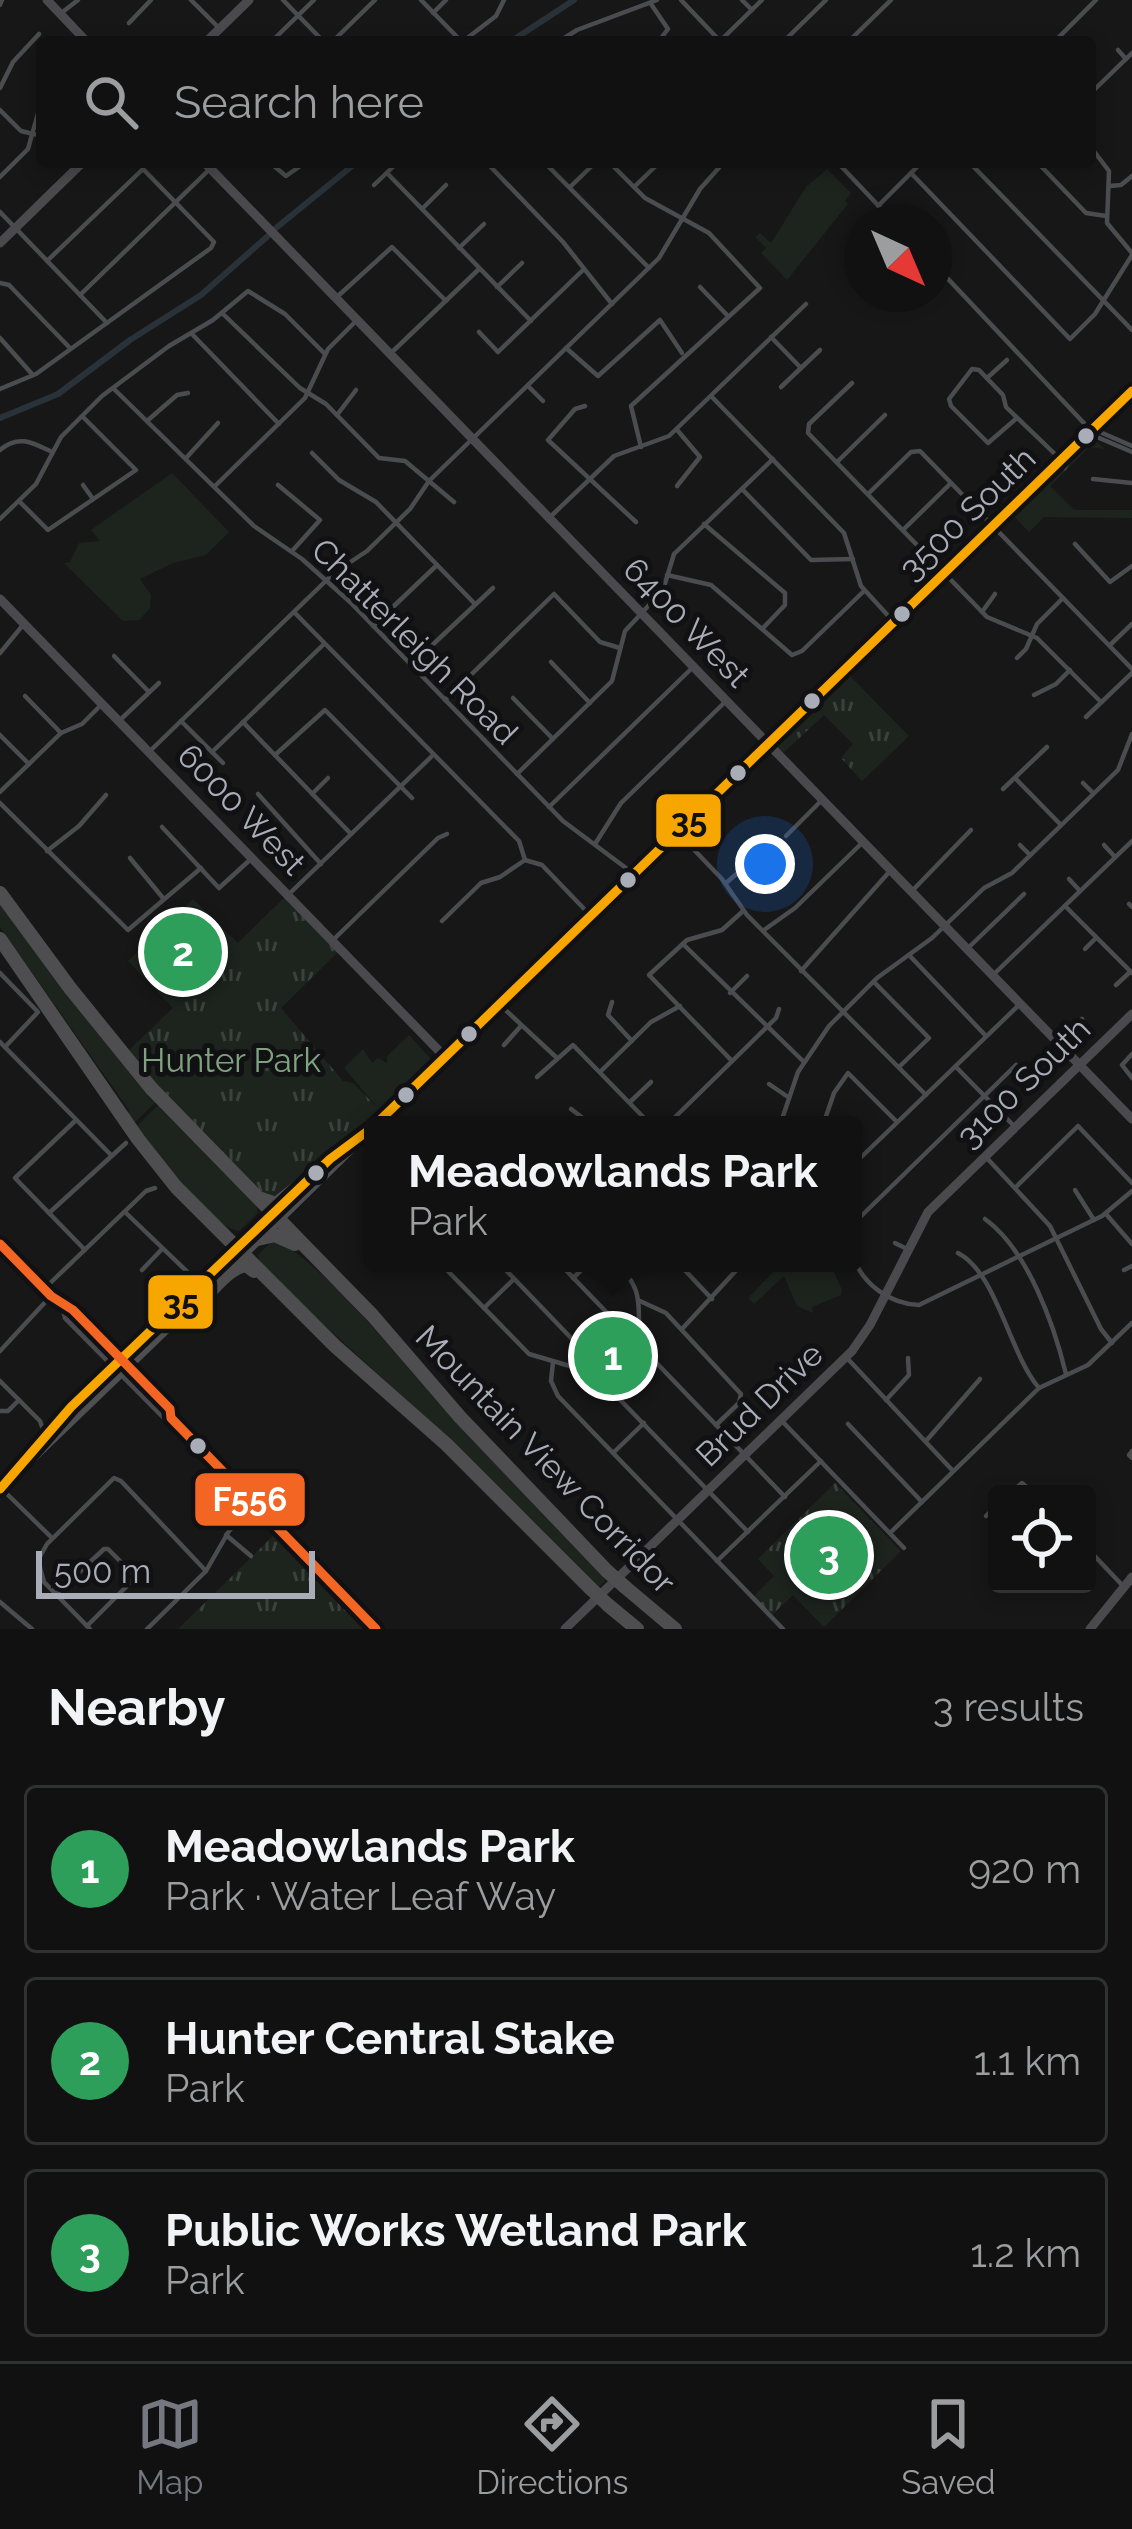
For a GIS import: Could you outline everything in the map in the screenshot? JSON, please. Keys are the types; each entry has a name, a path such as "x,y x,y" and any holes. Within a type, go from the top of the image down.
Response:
{"highway":[{"name":"Mountain View Corridor","path":"0,893 106,1034 256,1199 258,1271 637,1629"},
{"path":"0,939 176,1188 226,1243 289,1227 358,1300"},
{"path":"216,1158 269,1205 307,1180"},
{"path":"176,1188 222,1229 257,1235"},
{"name":"Mountain View Corridor","path":"257,1235 358,1300 460,1418 607,1570 678,1629"},
{"path":"187,1309 244,1265 300,1312"}],"main road":[{"name":"3500 South","path":"384,1116 1132,391"},
{"name":"3500 South","path":"0,1487 200,1284 364,1136"},
{"name":"3500 South","path":"13,1476 56,1422 187,1309 307,1180 351,1142 358,1142"}],"street":[{"path":"47,0 82,36"},
{"path":"60,14 78,0"},
{"path":"129,23 151,0"},
{"path":"191,0 220,29"},
{"path":"212,36 250,0"},
{"path":"283,0 321,36"},
{"path":"277,36 314,0"},
{"path":"335,36 375,0"},
{"path":"421,0 456,36"},
{"path":"433,13 446,0"},
{"path":"470,36 496,16 504,0"},
{"path":"681,0 714,36"},
{"path":"742,0 752,10"},
{"path":"726,36 762,0"},
{"path":"789,36 826,0"},
{"path":"854,36 891,0"},
{"path":"1059,36 1096,0"},
{"path":"568,36 654,2 668,30 663,36"},
{"path":"582,28 586,36"},
{"path":"0,88 15,59 36,37"},
{"path":"1096,88 1129,56 1118,50"},
{"path":"0,110 19,129 36,135"},
{"path":"0,176 28,148 36,120"},
{"path":"911,173 1070,339 1103,301 1132,254 1112,232 1106,216 1107,166 1096,153"},
{"path":"0,242 77,168"},
{"path":"80,295 206,168"},
{"name":"6400 West","path":"214,168 1132,1119"},
{"path":"374,185 392,168"},
{"path":"492,168 563,242 612,304"},
{"path":"550,168 649,268"},
{"path":"570,187 590,168"},
{"path":"615,168 645,198 710,233 760,289 630,409 641,447"},
{"path":"634,188 654,168"},
{"path":"149,752 325,582 397,523 429,481 649,268 718,168"},
{"path":"847,168 876,204"},
{"path":"880,204 916,168"},
{"path":"975,168 1132,330"},
{"path":"1043,168 1086,213 1106,216"},
{"path":"0,389 33,376 214,244 143,170 47,261"},
{"path":"387,173 530,321"},
{"path":"1110,186 1124,184 1132,176"},
{"path":"422,209 446,185"},
{"path":"0,212 107,323"},
{"path":"459,248 484,224"},
{"path":"336,298 392,247 446,301"},
{"path":"497,286 521,263"},
{"path":"390,354 479,268"},
{"path":"479,332 498,352 583,271"},
{"path":"0,283 9,285 71,350"},
{"path":"952,283 1105,443 1132,449"},
{"path":"700,287 727,315"},
{"path":"0,519 41,476 52,452 82,416 248,290 285,314 325,354"},
{"path":"549,518 618,454 659,442 676,430 806,304"},
{"path":"222,313 379,458 403,460 454,502"},
{"path":"214,486 309,393 325,354 357,320"},
{"path":"566,348 598,376 658,320 666,323 684,355"},
{"path":"192,334 279,424"},
{"path":"771,337 801,368"},
{"path":"0,338 33,376"},
{"path":"782,387 820,350"},
{"path":"987,378 1007,360"},
{"path":"1017,418 988,443 949,402 975,369 1059,458"},
{"path":"852,383 807,429 982,612 998,625 1032,635 1101,702"},
{"path":"528,386 543,401"},
{"name":"Chatterleigh Road","path":"114,388 258,529 292,551 374,626 549,808 634,874"},
{"path":"337,415 356,390"},
{"path":"148,421 177,395 188,393"},
{"path":"711,396 844,532 864,591 894,622"},
{"path":"585,406 575,410 548,439 636,522"},
{"path":"20,501 48,530 136,470 82,416"},
{"path":"837,462 885,416"},
{"path":"186,458 218,423"},
{"path":"676,430 700,457 677,486"},
{"path":"0,450 12,441 24,440 52,452"},
{"path":"868,494 916,450 951,483 1132,671 1087,717"},
{"path":"312,453 339,480 370,496 475,604"},
{"path":"517,774 623,667 620,648 627,628 661,592 674,554 773,459"},
{"path":"1093,479 1132,483"},
{"path":"903,530 951,483"},
{"path":"83,484 93,499"},
{"path":"278,485 320,520 292,551"},
{"path":"742,489 811,560 854,559"},
{"path":"704,524 770,577 787,597 784,607 762,629"},
{"path":"1075,544 1110,582 1132,566"},
{"path":"374,626 402,593 437,565"},
{"path":"668,575 713,586 794,655 864,591"},
{"path":"411,665 493,588"},
{"path":"445,700 554,594 600,642 620,648"},
{"path":"982,612 995,594"},
{"path":"1017,658 1040,621 1063,598"},
{"name":"6000 West","path":"0,599 445,1057"},
{"path":"294,612 518,841 526,860 544,867 591,916"},
{"path":"0,653 24,624"},
{"path":"1110,646 1132,624"},
{"path":"436,628 443,635"},
{"path":"212,752 324,644"},
{"path":"114,656 149,692"},
{"path":"551,662 590,703"},
{"path":"549,808 693,668"},
{"path":"1034,695 1070,670"},
{"path":"119,722 159,682"},
{"path":"25,696 61,733"},
{"path":"513,698 553,740"},
{"path":"595,844 624,800 726,701"},
{"path":"0,792 61,733 82,724 102,704"},
{"path":"275,755 324,710 412,798"},
{"path":"182,721 223,764"},
{"path":"243,722 351,834"},
{"path":"0,735 28,764"},
{"path":"783,1116 803,1061 844,1010 984,888 1007,877 1118,770 1132,735"},
{"path":"1004,789 1047,747"},
{"path":"288,896 433,755"},
{"path":"312,794 328,778"},
{"path":"1016,778 1061,824"},
{"path":"1083,784 1093,794"},
{"path":"46,851 102,805 106,794"},
{"path":"258,794 321,864"},
{"path":"786,836 822,800"},
{"path":"0,803 128,930 201,868"},
{"path":"162,827 220,889 252,858"},
{"path":"911,892 971,830"},
{"path":"677,832 726,883 743,911 926,1094"},
{"path":"332,940 447,834"},
{"path":"992,976 1132,841"},
{"path":"763,932 862,842"},
{"path":"1020,845 1030,855"},
{"path":"1104,845 1115,856"},
{"path":"130,858 163,898"},
{"path":"442,921 482,883 526,860"},
{"path":"726,883 749,862"},
{"path":"801,971 890,871"},
{"path":"1069,879 1080,891"},
{"path":"967,950 1024,894"},
{"path":"1065,906 1131,973 1116,986"},
{"path":"732,1060 649,975 692,937 722,930 743,911"},
{"path":"1085,949 1096,938"},
{"path":"683,944 803,1061"},
{"path":"909,955 986,1036"},
{"path":"0,973 38,1012 2,1044 110,1154"},
{"path":"730,993 747,976"},
{"path":"874,981 929,1038 899,1067"},
{"path":"612,1002 609,1017 632,1041"},
{"path":"500,1004 557,1058"},
{"path":"862,1156 1020,1004"},
{"path":"600,1072 651,1022 680,1006"},
{"path":"676,1116 767,1027 779,1009"},
{"name":"3100 South","path":"951,1189 1132,1014"},
{"path":"1058,1042 1082,1019"},
{"path":"504,1045 521,1026"},
{"path":"537,1077 572,1045 643,1116"},
{"path":"1132,1054 1122,1065 1132,1078"},
{"path":"862,1215 1016,1065"},
{"path":"956,1066 1015,1127"},
{"path":"826,1116 848,1072 897,1122"},
{"path":"630,1102 651,1082"},
{"path":"769,1084 788,1097"},
{"path":"571,1109 579,1116"},
{"path":"76,1120 16,1178 85,1250"},
{"path":"861,1272 886,1294 916,1306 1106,1214 1132,1187 1078,1126 1015,1187"},
{"path":"49,1213 126,1143"},
{"path":"985,1156 1047,1221 1112,1343"},
{"path":"0,1351 85,1250 148,1190 155,1189"},
{"name":"Brud Drive","path":"565,1629 846,1357 866,1332 925,1216 951,1189"},
{"path":"1075,1190 1094,1220"},
{"path":"125,1211 200,1284"},
{"path":"1106,1214 1132,1244"},
{"path":"985,1219 1019,1257 1055,1333 1066,1375"},
{"path":"895,1243 907,1249"},
{"path":"0,1244 48,1293 73,1310 163,1415 376,1629"},
{"path":"142,1270 162,1250"},
{"path":"958,1253 974,1263 1040,1388"},
{"path":"1124,1270 1132,1266"},
{"path":"449,1272 524,1350 597,1376 748,1532"},
{"path":"508,1272 573,1340 577,1368"},
{"path":"567,1272 613,1319 640,1327"},
{"path":"573,1278 579,1272"},
{"path":"626,1272 635,1282 647,1353 784,1496"},
{"path":"686,1272 712,1299"},
{"path":"681,1329 734,1272"},
{"path":"484,1309 515,1279"},
{"path":"640,1301 657,1306 741,1394 739,1403 716,1425"},
{"path":"890,1533 1040,1388 1088,1365 1132,1324"},
{"path":"0,1338 7,1344"},
{"path":"846,1357 954,1472"},
{"path":"886,1400 907,1378 908,1358"},
{"path":"553,1362 555,1391 783,1629"},
{"path":"926,1441 980,1378"},
{"path":"0,1381 40,1421 45,1436"},
{"path":"0,1411 8,1411 20,1400"},
{"path":"781,1420 904,1548"},
{"path":"40,1421 56,1422"},
{"path":"613,1453 644,1423"},
{"path":"848,1424 922,1502"},
{"path":"717,1561 821,1461"},
{"path":"56,1594 108,1549 136,1577 88,1627 56,1594 42,1579 38,1565 41,1551 52,1538 116,1478 206,1571"},
{"path":"0,1487 52,1538"},
{"path":"146,1629 206,1571 226,1535 255,1505"},
{"path":"226,1535 250,1556"},
{"path":"1096,1557 1124,1587"},
{"path":"1090,1629 1132,1576"},
{"path":"0,1602 32,1629"}],"green space":[{"path":"827,169 851,193 845,201 848,204 787,280 761,253 766,248 755,237 760,233 771,243 806,187"},
{"path":"1094,440 1105,449 1089,447 1050,486 1074,510 1132,510 1132,518 1044,517 1029,532 1012,514"},
{"path":"172,473 229,532 206,555 173,563 140,579 151,595 150,608 139,620 123,621 64,563 70,562 79,543 100,541 91,530"},
{"path":"848,674 909,736 862,781 841,758 853,744 824,715 783,753 774,745"},
{"name":"Hunter Park","path":"286,896 338,952 281,1008 343,1081 353,1083 379,1109 364,1116 364,1125 352,1138 271,1203 128,1051 173,1008 128,961 193,899 238,943"},
{"path":"0,901 125,1067 158,1100 133,1124 129,1110 0,927"},
{"path":"409,1035 431,1059 379,1109 344,1068 363,1049 372,1063 378,1058 387,1063 387,1056"},
{"path":"160,1103 256,1205 258,1213 239,1231 199,1203 136,1127"},
{"path":"275,1238 335,1287 469,1435 609,1577 597,1589 452,1442 261,1267 258,1255"},
{"path":"773,1272 834,1272 842,1290 841,1295 812,1307 813,1313 797,1306 784,1276 754,1304 748,1298"},
{"path":"605,1317 635,1330 650,1361 618,1392 581,1363 578,1344"},
{"path":"835,1483 901,1551 824,1627 793,1595 772,1615 754,1596 774,1576 758,1559"},
{"path":"273,1536 363,1629 178,1629"}],"waterway":[{"path":"519,36 574,0"},
{"path":"276,228 350,168"},
{"path":"0,418 58,394 201,295 268,236"},
{"path":"840,1515 842,1532 873,1543"}],"transit line":[{"name":"35","path":"384,1116 1132,391"},
{"name":"35","path":"0,1489 71,1407 330,1159 364,1134"},
{"name":"F556","path":"0,1244 170,1409 171,1418 376,1629"}],"place":[{"name":"Hunter Central Stake","path":"183,952"},
{"name":"Meadowlands Park","path":"613,1356"},
{"name":"Public Works Wetland Park","path":"829,1555"}]}
